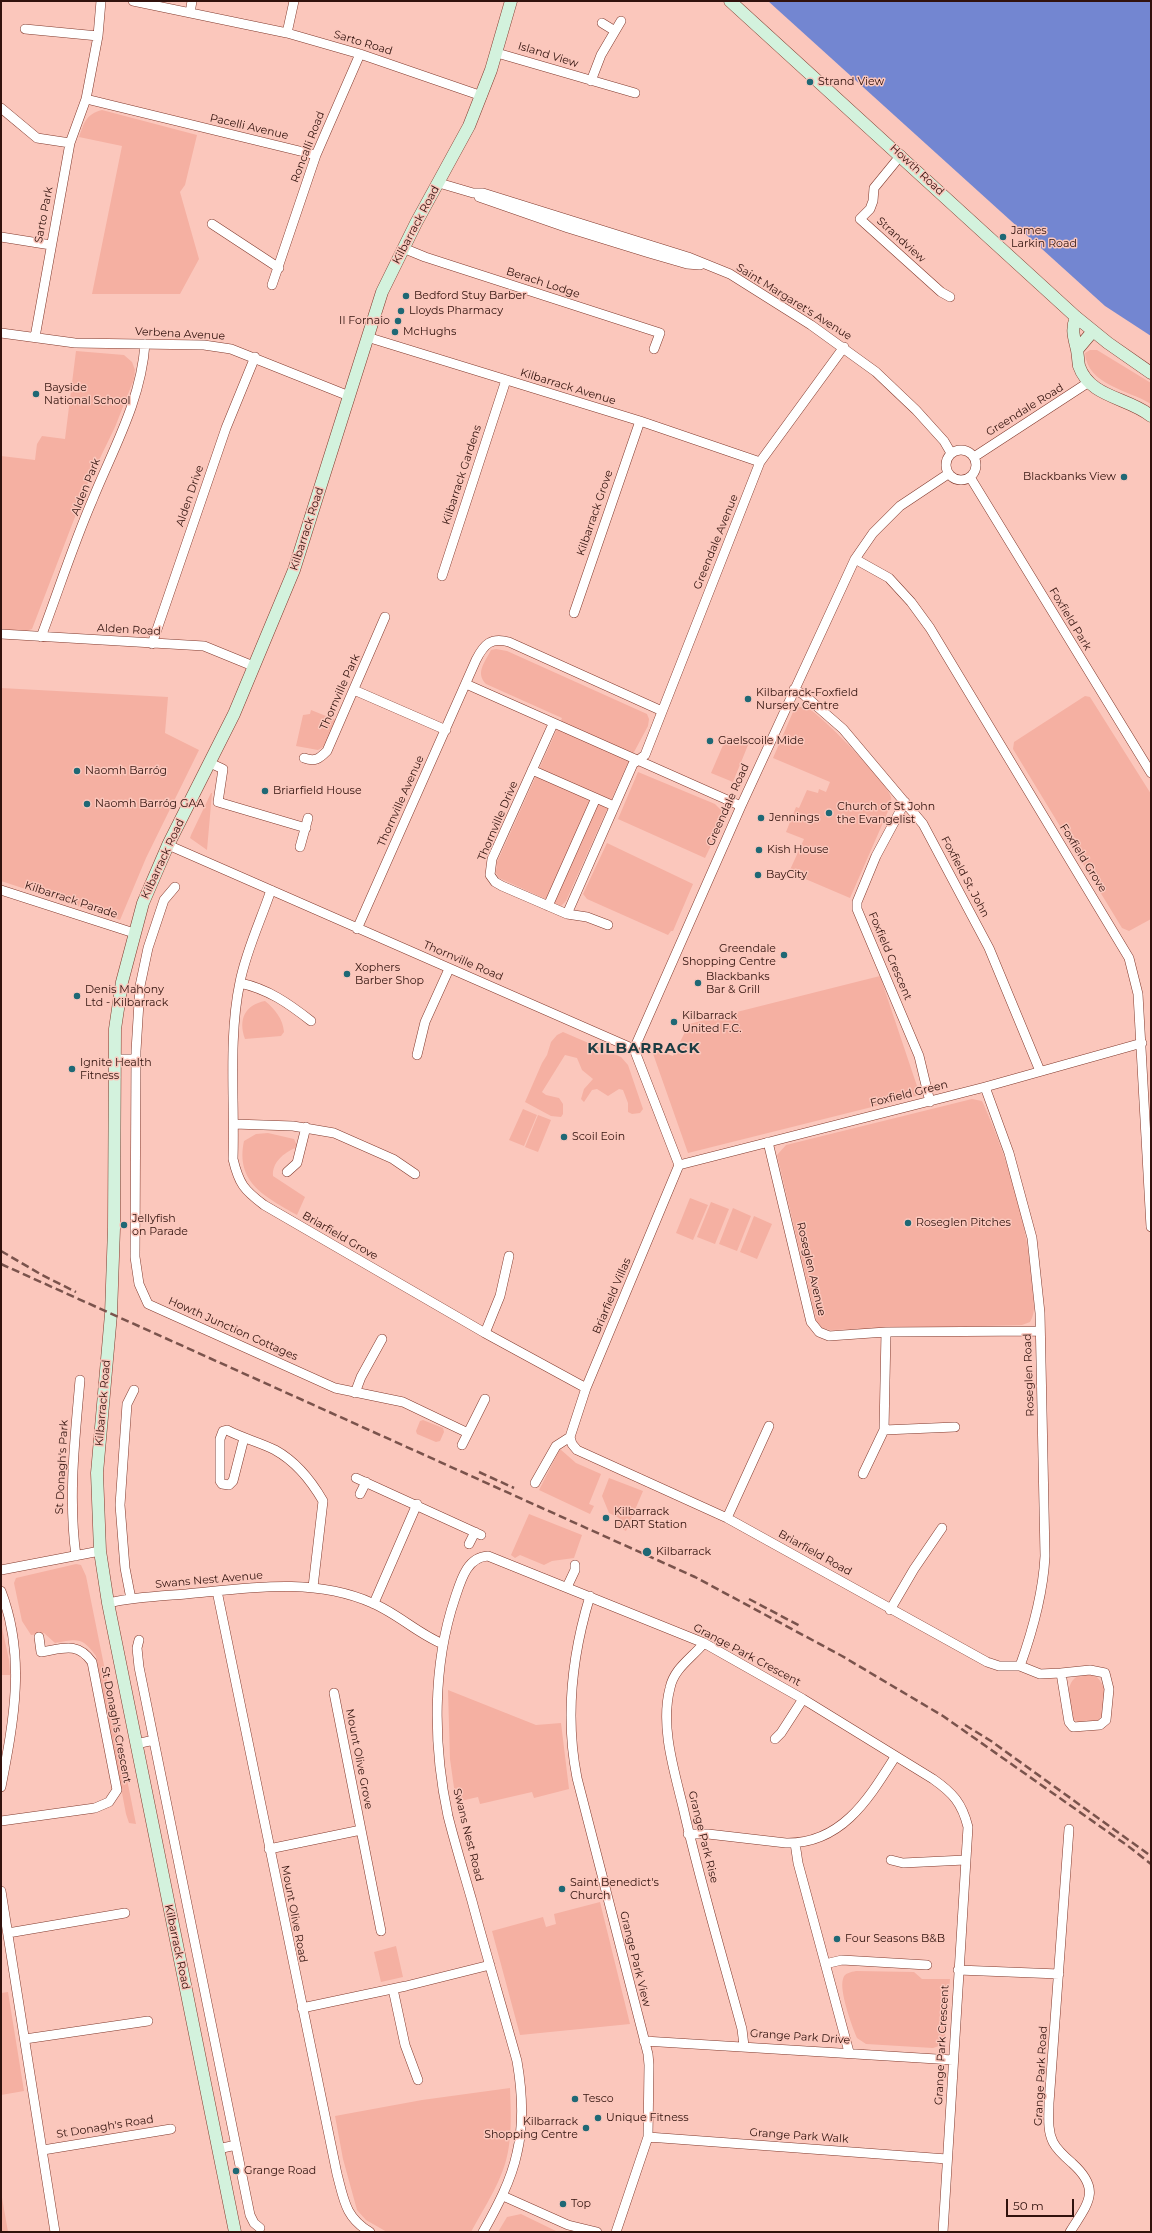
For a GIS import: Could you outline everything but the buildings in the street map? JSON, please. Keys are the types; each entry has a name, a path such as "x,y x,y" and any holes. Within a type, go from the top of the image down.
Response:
{"main road":[{"name":"Kilbarrack Road","path":"235,2232 108,1603 100,1551 98,1473 110,1334 114,1228 115,1029 122,982 143,903 168,845 234,714 253,666 278,611 294,570 382,292 403,248 470,126 497,53 511,1"},
{"name":"Howth Road","path":"730,1 1076,317"},
{"path":"1151,373 1076,317 1072,330 1079,365 1089,382 1103,392 1138,407 1151,416"},
{"path":"1077,350 1093,331"}],"street":[{"name":"Sarto Park","path":"35,338 70,143 86,99 98,36 101,1"},
{"path":"134,1 190,13 192,1"},
{"path":"287,33 294,1"},
{"name":"Sarto Road","path":"190,13 287,33 360,54 482,96"},
{"path":"591,81 601,55 621,21"},
{"path":"602,23 615,31"},
{"path":"25,29 98,36"},
{"name":"Island View","path":"497,53 634,94"},
{"name":"Roncalli Road","path":"272,285 285,252 316,155 360,54"},
{"name":"Pacelli Avenue","path":"86,99 200,128 316,155"},
{"path":"1,108 37,138 70,143"},
{"name":"Strandview","path":"901,156 874,188 873,201 870,209 860,219 941,292 950,297"},
{"name":"Saint Margaret's Avenue","path":"439,182 473,193 484,193 688,257 702,265 730,274 811,325 876,372 916,410 944,441 951,453"},
{"path":"212,224 278,268"},
{"path":"1,237 51,245"},
{"name":"Berach Lodge","path":"403,248 432,260 660,333 654,349"},
{"name":"Verbena Avenue","path":"1,333 75,343 204,345 231,349 255,357 349,396"},
{"name":"Kilbarrack Avenue","path":"367,337 640,421 760,462"},
{"name":"Alden Park","path":"41,637 91,503 131,410 142,376 145,344"},
{"name":"Greendale Avenue","path":"567,914 633,764 645,755 760,462 844,348"},
{"name":"Alden Drive","path":"152,644 226,428 255,357"},
{"name":"Kilbarrack Gardens","path":"442,576 506,380"},
{"name":"Greendale Road","path":"974,457 1089,382"},
{"name":"Kilbarrack Grove","path":"574,613 640,421"},
{"path":"964,450 974,457 976,468 970,477 958,480 948,474 946,463 951,453 964,450"},
{"name":"Greendale Road","path":"634,1049 741,806 855,559 873,533 900,506 948,474"},
{"name":"Foxfield Park","path":"970,477 1151,773"},
{"name":"Foxfield Grove","path":"855,559 890,578 911,602 930,628 1106,918 1128,958 1135,976 1148,1097 1151,1227"},
{"name":"Thornville Park","path":"304,758 312,760 318,759 327,751 385,617"},
{"name":"Alden Road","path":"1,634 204,646 253,666"},
{"name":"Thornville Avenue","path":"357,928 482,649 488,643 500,640 662,711"},
{"path":"466,684 553,724 639,759 741,806"},
{"name":"Foxfield St. John","path":"794,689 804,694 843,729 923,824 988,948 1040,1071"},
{"path":"354,690 446,730"},
{"name":"Thornville Drive","path":"553,724 492,859 490,875 495,882 502,886 548,906 567,914 587,917 608,925"},
{"path":"210,763 223,769 218,802 306,828"},
{"path":"532,770 614,806"},
{"path":"548,906 596,798"},
{"name":"Foxfield Crescent","path":"904,802 876,856 856,902 857,909 919,1056 930,1102"},
{"path":"300,847 308,818"},
{"name":"Thornville Road","path":"168,845 634,1049"},
{"name":"Kilbarrack Road","path":"135,1257 136,1059 140,986 148,948 164,900 175,887"},
{"name":"Kilbarrack Parade","path":"1,890 134,933"},
{"name":"Briarfield Grove","path":"271,890 240,983 234,1037 233,1159 237,1175 246,1191 264,1205 485,1333 586,1388"},
{"path":"417,1055 426,1022 449,969"},
{"path":"240,983 264,990 284,1000 311,1021"},
{"name":"Foxfield Green","path":"680,1165 930,1102 1142,1043"},
{"path":"634,1049 680,1165"},
{"path":"114,1059 136,1059"},
{"name":"Roseglen Road","path":"985,1087 1009,1153 1032,1238 1040,1331 1045,1563 1036,1620 1020,1666"},
{"path":"234,1124 306,1127 334,1133 393,1159 415,1174"},
{"path":"287,1172 297,1163 306,1127"},
{"name":"Roseglen Avenue","path":"768,1142 811,1322 814,1328 819,1332 829,1336 886,1332 1040,1331"},
{"name":"Briarfield Villas","path":"570,1437 586,1388 680,1165"},
{"path":"485,1333 500,1296 509,1256"},
{"name":"Howth Junction Cottages","path":"135,1257 139,1284 148,1304 335,1388 403,1402 468,1433"},
{"path":"863,1474 884,1430 886,1332"},
{"path":"355,1393 361,1377 382,1339"},
{"name":"St Donagh's Park","path":"76,1556 72,1521 73,1462 80,1380"},
{"path":"131,1599 125,1568 120,1505 127,1404 134,1390"},
{"path":"462,1444 485,1398"},
{"path":"727,1518 769,1426"},
{"path":"884,1430 955,1427"},
{"path":"244,1438 233,1482 229,1485 222,1484 220,1481 220,1455 223,1431 227,1430 265,1446 288,1458 323,1501 313,1586"},
{"path":"535,1483 556,1446 570,1437"},
{"name":"Briarfield Road","path":"570,1437 572,1444 578,1450 727,1518 890,1610 987,1662 999,1666 1020,1666 1040,1674 1090,1670 1105,1673 1109,1689 1106,1720 1100,1725 1073,1727 1068,1722 1061,1673"},
{"path":"356,1478 417,1504 478,1533 470,1544"},
{"path":"360,1494 366,1482"},
{"path":"374,1603 417,1504"},
{"path":"890,1610 914,1569 942,1528"},
{"path":"1,1570 100,1551"},
{"name":"Swans Nest Road","path":"483,2232 502,2196 518,2152 520,2078 517,2061 448,1816 439,1740 439,1689 443,1644 450,1613 460,1586 469,1566 481,1556 497,1559 590,1596"},
{"path":"568,1587 575,1570 575,1565"},
{"name":"Swans Nest Avenue","path":"108,1603 131,1599 217,1591 291,1585 313,1586 334,1590 374,1603 443,1644"},
{"path":"1,1591 12,1624 17,1667 15,1712 1,1787"},
{"name":"Mount Olive Road","path":"217,1591 269,1849 344,2204 350,2216 358,2225 370,2232"},
{"name":"Grange Park Crescent","path":"590,1596 704,1643 803,1700 933,1779 949,1790 958,1800 964,1812 968,1827 943,2232"},
{"name":"Grange Park View","path":"590,1596 580,1634 572,1692 571,1717 573,1752 577,1778 649,2065 648,2137 616,2232"},
{"name":"St Donagh's Crescent","path":"1,1821 95,1808 109,1802 117,1790 92,1662 87,1654 73,1647 41,1652 39,1636"},
{"name":"Kilbarrack Road","path":"139,1640 137,1648 139,1667 250,2216 254,2223 260,2228"},
{"name":"Grange Park Rise","path":"704,1643 673,1677 667,1704 668,1728 674,1770 688,1834 742,2029 744,2046"},
{"name":"Mount Olive Grove","path":"334,1693 381,1931"},
{"name":"Grange Park Crescent","path":"775,1739 781,1733 803,1700"},
{"path":"136,1744 154,1740"},
{"path":"688,1834 708,1834 795,1844 827,1833 853,1816 864,1805 895,1757"},
{"name":"Grange Park Road","path":"1069,1829 1049,2130 1053,2143 1063,2156 1083,2173 1088,2180 1090,2190 1089,2200 1070,2232"},
{"path":"269,1849 361,1830"},
{"path":"795,1844 798,1863 849,2052"},
{"path":"891,1860 903,1863 965,1860"},
{"name":"St Donagh's Road","path":"1,1891 55,2232"},
{"path":"8,1933 125,1913"},
{"path":"826,1964 842,1960 927,1965"},
{"path":"302,2008 393,1989 490,1965"},
{"path":"958,1970 1059,1974"},
{"path":"393,1989 405,2045 418,2080"},
{"path":"25,2039 148,2021"},
{"name":"Grange Park Drive","path":"644,2041 849,2052 953,2060"},
{"name":"St Donagh's Road","path":"43,2150 171,2129"},
{"name":"Grange Park Walk","path":"648,2137 947,2159"},
{"path":"218,2149 236,2145"},
{"path":"502,2196 568,2225 597,2232"}],"shaded area":[{"path":"102,110 197,135 185,185 180,192 199,259 180,294 92,294 122,146 79,137 86,120 92,114"},
{"path":"1090,350 1097,350 1151,383 1151,404 1101,380 1088,364 1085,353"},
{"path":"76,351 124,355 132,362 135,370 134,379 115,427 88,483 32,629 26,631 1,629 1,456 35,460 37,444 42,436 65,439"},
{"path":"496,649 507,651 647,714 649,719 648,726 626,767 566,901 561,906 499,878 496,873 497,862 562,718 486,684 481,676 482,667 491,650"},
{"name":"Naomh Barróg GAA","path":"1,688 168,697 165,733 199,750 146,858 120,920 1,881"},
{"path":"1085,696 1090,697 1151,794 1151,919 1129,931 1122,928 1013,749 1014,742"},
{"path":"799,707 808,708 840,736 879,778 891,797 889,809 850,898 789,872 804,839 786,832 796,807 799,808 807,790 818,793 819,789 826,792 830,782 773,758 793,712"},
{"path":"311,710 336,720 325,746 318,750 296,746 303,715 310,714"},
{"path":"727,736 748,745 733,782 711,773"},
{"path":"638,772 715,804 721,810 724,819 705,858 618,819"},
{"path":"212,793 207,850 190,838"},
{"path":"607,843 693,884 673,931 671,931 668,935 587,899 583,894"},
{"path":"880,976 920,1095 688,1153 651,1048 673,1056 689,1024"},
{"path":"265,1001 278,1015 284,1032 281,1036 245,1039 242,1025 245,1014 252,1006"},
{"path":"563,1032 621,1057 628,1065 643,1109 640,1113 632,1114 628,1112 628,1103 623,1090 619,1089 608,1096 597,1089 592,1090 584,1102 581,1099 584,1089 593,1079 582,1070 577,1058 565,1055 542,1092 546,1095 559,1098 563,1104 563,1114 561,1117 551,1116 525,1102 547,1055 551,1042 557,1035"},
{"name":"Roseglen Pitches","path":"972,1099 982,1101 984,1105 1009,1171 1022,1216 1030,1263 1034,1304 1030,1322 1022,1325 830,1330 821,1328 817,1323 777,1155 786,1145"},
{"path":"523,1109 537,1115 524,1146 509,1140"},
{"path":"538,1115 551,1120 538,1152 525,1147"},
{"path":"268,1133 294,1139 297,1145 295,1148 283,1155 277,1162 274,1166 273,1176 305,1197 297,1215 264,1195 249,1178 244,1168 242,1156 244,1141 256,1134"},
{"path":"690,1198 708,1205 693,1240 676,1233"},
{"path":"711,1202 729,1209 715,1244 697,1237"},
{"path":"733,1208 751,1216 737,1251 719,1244"},
{"path":"754,1216 772,1224 757,1259 740,1252"},
{"path":"423,1420 443,1428 444,1432 440,1441 436,1442 417,1434 416,1431 420,1421"},
{"path":"560,1449 576,1463 601,1474 589,1504 594,1506 590,1514 539,1490"},
{"path":"609,1478 643,1491 626,1531 616,1526 619,1518 609,1513 602,1496"},
{"path":"529,1514 582,1535 574,1558 552,1561 544,1565 520,1555 515,1558 511,1555"},
{"path":"76,1564 81,1565 86,1576 136,1824 129,1823 126,1814 96,1656 83,1642 74,1640 55,1643 44,1633 31,1635 22,1621 14,1583 16,1578"},
{"path":"1,1623 9,1660 10,1675 1,1675"},
{"path":"1083,1675 1093,1675 1102,1683 1104,1689 1104,1710 1098,1721 1079,1723 1072,1718 1069,1688 1076,1678"},
{"path":"448,1690 536,1725 561,1723 569,1789 534,1798 532,1792 480,1804 478,1797 456,1802 450,1759"},
{"path":"600,1902 630,2024 520,2035 492,1931 543,1917 546,1927 556,1924 554,1914"},
{"path":"396,1946 403,1977 381,1982 374,1952"},
{"path":"856,1971 914,1972 922,1979 950,1979 945,2036 939,2046 933,2048 866,2044 857,2038 847,2008 842,1984 845,1975"},
{"path":"8,1992 24,2091 1,2095 1,1993"},
{"path":"510,2088 511,2110 508,2154 494,2190 471,2232 387,2232 366,2220 357,2210 343,2159 335,2116 422,2100"},
{"path":"1,2192 8,2232 1,2232"},
{"path":"521,2214 558,2232 498,2232 507,2217"}],"water":[{"path":"768,1 1151,1 1151,336 1105,306"}],"railway":[{"path":"1,1251 42,1275 76,1292"},
{"path":"1,1264 695,1577 842,1656 943,1716 1128,1846 1151,1864"},
{"path":"479,1472 514,1488"},
{"path":"749,1599 800,1626"},
{"path":"965,1725 991,1741 1151,1856"}],"place":[{"name":"Strand View","path":"810,82"},
{"name":"James Larkin Road","path":"1003,237"},
{"name":"Bedford Stuy Barber","path":"406,296"},
{"name":"Lloyds Pharmacy","path":"401,311"},
{"name":"Il Fornaio","path":"398,321"},
{"name":"McHughs","path":"395,332"},
{"name":"Bayside National School","path":"36,394"},
{"name":"Blackbanks View","path":"1124,477"},
{"name":"Kilbarrack-Foxfield Nursery Centre","path":"748,699"},
{"name":"Gaelscoile Mide","path":"710,741"},
{"name":"Naomh Barróg","path":"77,771"},
{"name":"Briarfield House","path":"265,791"},
{"name":"Naomh Barróg GAA","path":"87,804"},
{"name":"Church of St John the Evangelist","path":"829,813"},
{"name":"Jennings","path":"761,818"},
{"name":"Kish House","path":"759,850"},
{"name":"BayCity","path":"758,875"},
{"name":"Greendale Shopping Centre","path":"784,955"},
{"name":"Xophers Barber Shop","path":"347,974"},
{"name":"Blackbanks Bar & Grill","path":"698,983"},
{"name":"Denis Mahony Ltd - Kilbarrack","path":"77,996"},
{"name":"Kilbarrack United F.C.","path":"674,1022"},
{"name":"Ignite Health Fitness","path":"72,1069"},
{"name":"Scoil Eoin","path":"564,1137"},
{"name":"Roseglen Pitches","path":"908,1223"},
{"name":"Jellyfish on Parade","path":"124,1225"},
{"name":"Kilbarrack DART Station","path":"606,1518"},
{"name":"Kilbarrack","path":"647,1552"},
{"name":"Saint Benedict's Church","path":"562,1889"},
{"name":"Four Seasons B&B","path":"837,1939"},
{"name":"Tesco","path":"575,2099"},
{"name":"Unique Fitness","path":"598,2118"},
{"name":"Kilbarrack Shopping Centre","path":"586,2128"},
{"name":"Grange Road","path":"236,2171"},
{"name":"Top","path":"563,2204"}],"district":[{"name":"KILBARRACK","path":"644,1049"}]}
